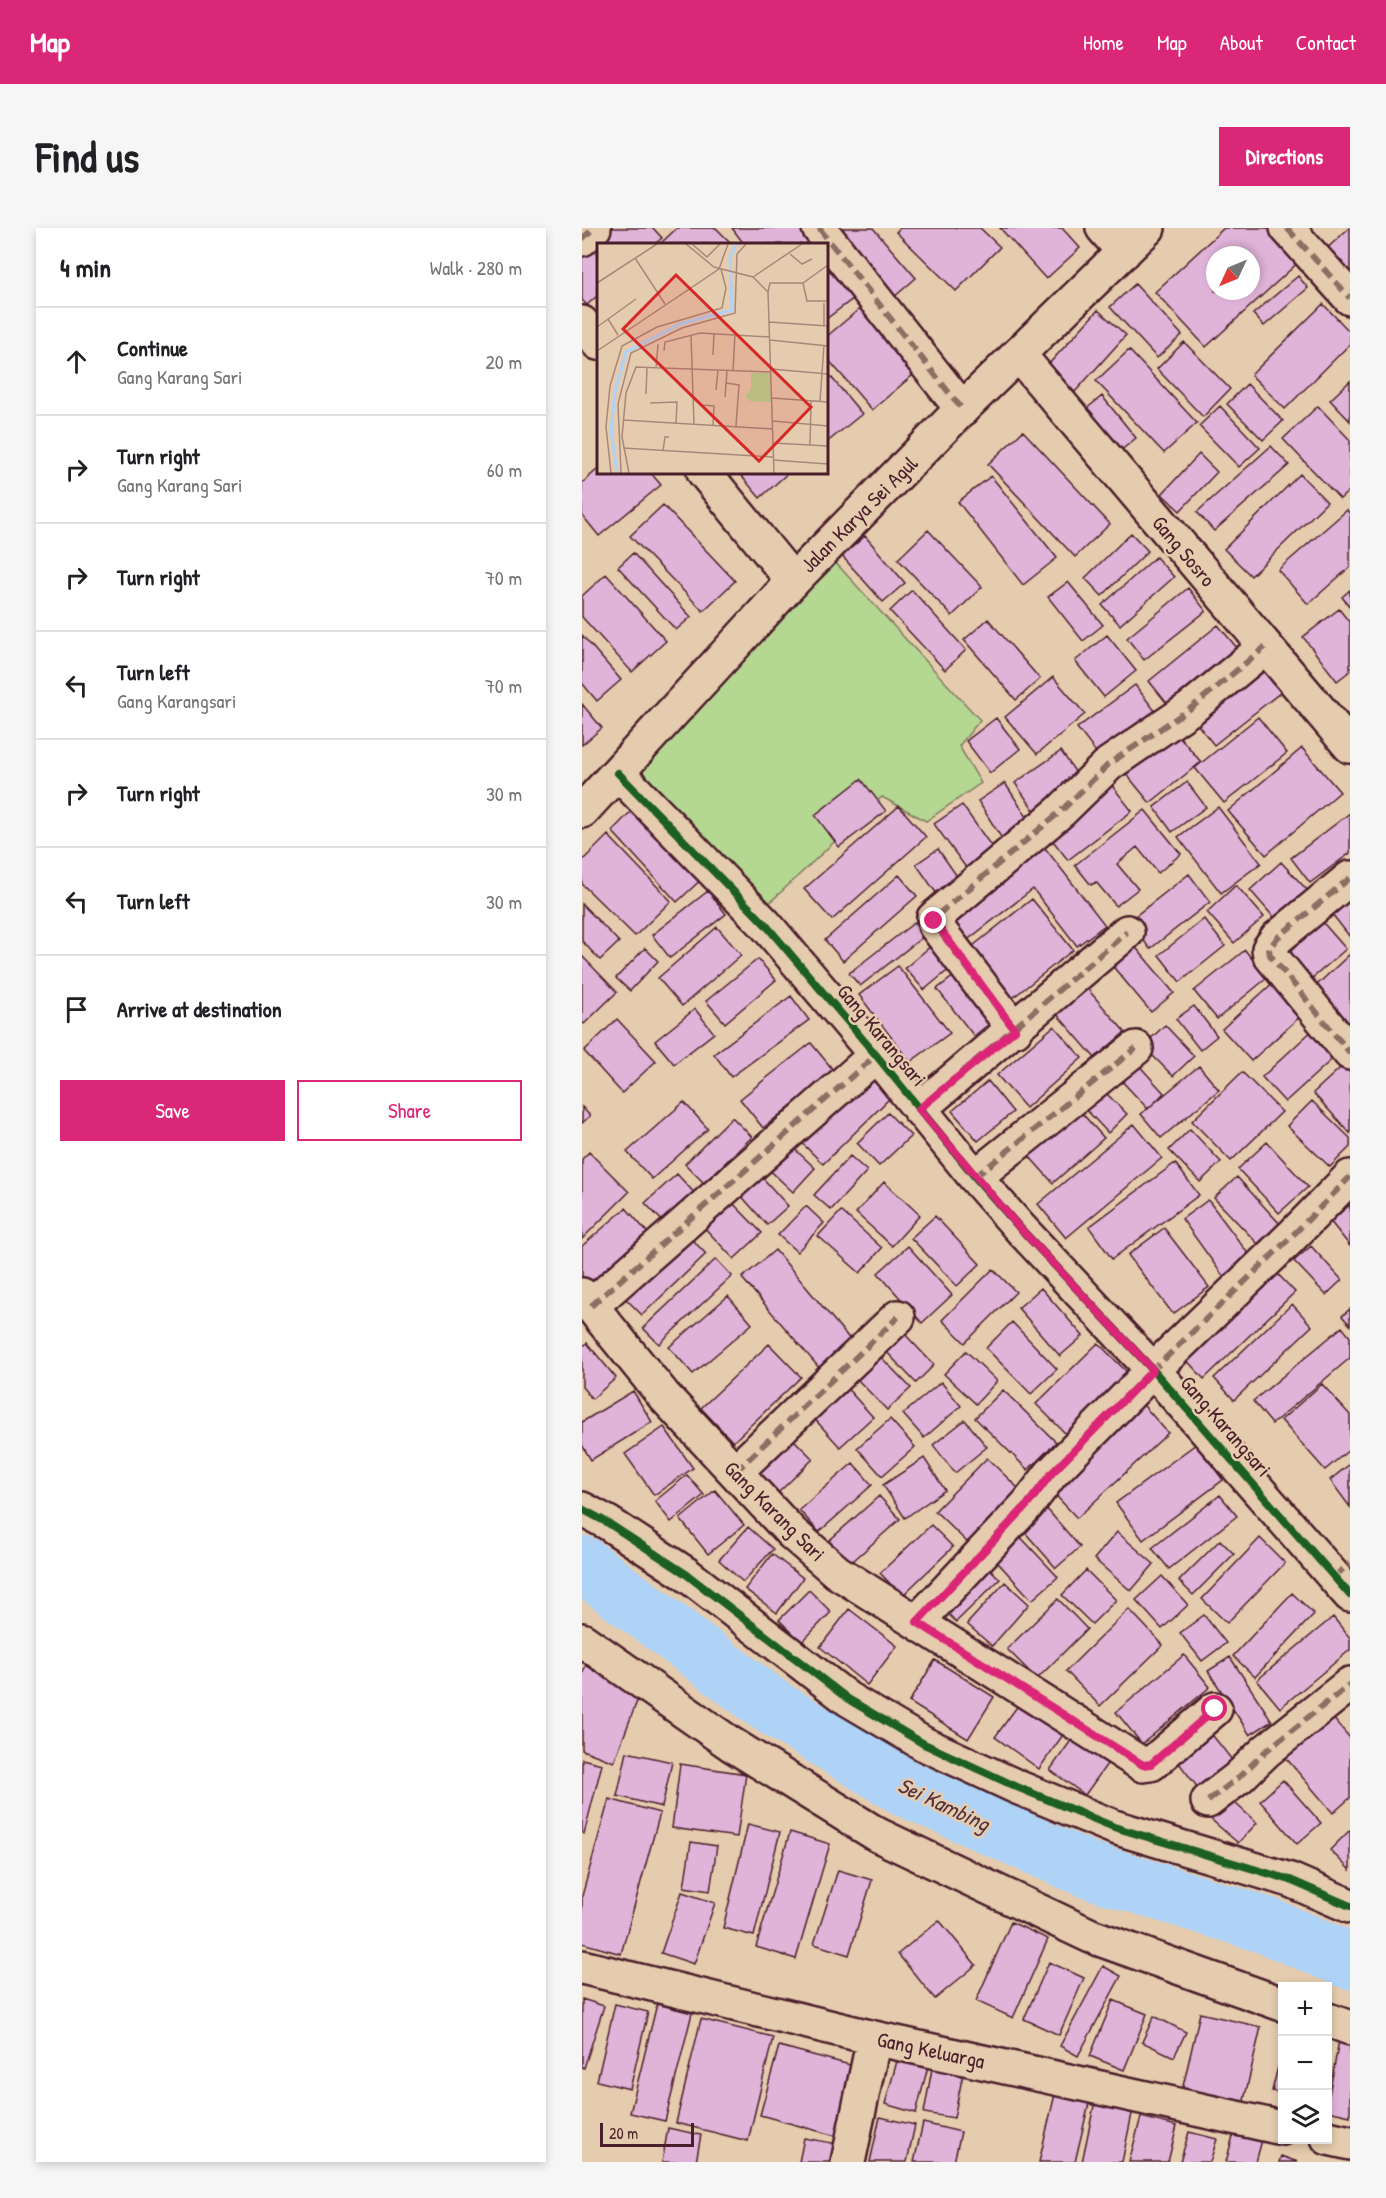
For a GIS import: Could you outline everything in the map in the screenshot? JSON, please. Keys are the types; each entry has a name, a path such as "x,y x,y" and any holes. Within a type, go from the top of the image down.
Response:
{"street":[{"path":"582,239 594,228"},
{"path":"819,228 962,409"},
{"path":"1103,228 1124,252"},
{"name":"Jalan Karya Sei Agul","path":"585,800 618,773 793,581 962,409 1148,228"},
{"path":"1287,228 1350,298"},
{"path":"582,323 597,343"},
{"name":"Gang Sosro","path":"1019,355 1350,746"},
{"path":"706,474 793,581"},
{"path":"1015,1030 935,925 934,918 1060,811 1109,764 1191,708 1265,648"},
{"name":"Gang Karangsari","path":"618,773 765,924 1019,1227 1345,1578"},
{"path":"1350,878 1277,938 1269,949 1270,955 1350,1053"},
{"path":"919,1109 1015,1030 1127,932"},
{"path":"975,1177 1136,1048"},
{"path":"586,1301 876,1055"},
{"path":"917,1622 1028,1504 1051,1474 1153,1370 1350,1177"},
{"name":"Gang Karang Sari","path":"586,1301 664,1396 792,1533 837,1572 1143,1765 1151,1764 1215,1709"},
{"path":"735,1472 898,1317"},
{"path":"582,1509 608,1523 686,1574 848,1699 924,1744 1017,1787 1114,1827 1290,1880 1350,1906"},
{"path":"582,1640 731,1744 878,1835 1091,1936 1278,2003"},
{"path":"1208,1801 1238,1779 1266,1751 1350,1684"},
{"name":"Gang Keluarga","path":"582,1967 874,2038 1278,2127"},
{"path":"1332,2021 1350,2028"},
{"path":"848,2162 874,2038"},
{"path":"1332,2139 1350,2143"}],"green space":[{"path":"834,561 980,720 959,746 981,783 926,821 882,797 764,908 633,774"}],"building":[{"path":"601,228 653,228 662,238 656,243 597,243 597,296 587,305 582,300 582,245"},
{"path":"677,228 716,228 731,243 661,243"},
{"path":"732,228 801,228 813,243 743,243"},
{"path":"833,228 873,228 916,278 893,298"},
{"path":"900,228 980,228 1000,247 956,291 896,232"},
{"path":"1000,228 1062,228 1080,248 1046,279"},
{"path":"1224,228 1273,228 1302,259 1260,298 1260,246 1206,246 1206,300 1257,300 1206,347 1155,292"},
{"path":"1350,228 1350,276 1321,254"},
{"path":"828,264 854,298 828,318"},
{"path":"1298,276 1308,288 1264,326 1253,314"},
{"path":"1135,284 1182,335 1157,358 1110,307"},
{"path":"1323,304 1350,332 1350,344 1285,409 1251,375"},
{"path":"864,305 920,369 872,410 828,359 828,335"},
{"path":"1098,310 1126,335 1075,392 1047,366"},
{"path":"1184,342 1230,389 1203,417 1157,369"},
{"path":"1129,350 1197,423 1164,453 1096,381"},
{"path":"828,373 862,414 828,441"},
{"path":"1350,381 1350,421 1330,400"},
{"path":"1247,384 1283,421 1263,440 1227,404"},
{"path":"1102,396 1136,438 1113,457 1080,414"},
{"path":"1220,406 1260,448 1239,467 1199,426"},
{"path":"1318,406 1350,440 1350,490 1340,499 1283,439"},
{"path":"1023,431 1110,524 1075,557 988,464"},
{"path":"1271,446 1289,465 1214,531 1197,512"},
{"path":"1199,454 1217,472 1180,511 1162,494"},
{"path":"597,470 597,474 652,474 661,485 599,536 582,515 582,483"},
{"path":"740,474 787,474 760,498"},
{"path":"1300,474 1327,502 1251,576 1224,549"},
{"path":"991,476 1057,558 1023,585 958,502"},
{"path":"663,505 735,581 703,611 630,536"},
{"path":"1347,510 1350,514 1350,567 1308,604 1278,570"},
{"path":"928,530 982,587 952,616 898,559"},
{"path":"1131,533 1148,551 1102,596 1085,578"},
{"path":"865,536 905,583 883,602 842,556"},
{"path":"633,553 691,617 676,630 618,567"},
{"path":"1156,557 1174,577 1120,625 1102,605"},
{"path":"606,574 666,641 632,672 582,617 582,596"},
{"path":"1068,582 1103,625 1083,641 1048,597"},
{"path":"1188,588 1206,611 1144,660 1127,638"},
{"path":"912,590 966,650 945,670 890,611"},
{"path":"1350,590 1350,607 1342,597"},
{"path":"1339,609 1350,623 1350,671 1337,681 1303,637"},
{"path":"988,619 1040,679 1016,700 964,640"},
{"path":"1218,625 1242,654 1173,711 1149,681"},
{"path":"582,635 621,680 597,701 582,683"},
{"path":"1107,635 1136,671 1104,697 1075,661"},
{"path":"1261,666 1281,692 1214,745 1194,720"},
{"path":"1053,677 1085,714 1037,754 1005,717"},
{"path":"1135,685 1159,716 1102,760 1077,728"},
{"path":"582,704 602,728 582,745"},
{"path":"1258,717 1287,753 1224,803 1195,768"},
{"path":"996,718 1020,749 990,773 966,741"},
{"path":"1173,729 1201,762 1150,803 1123,770"},
{"path":"1302,748 1340,792 1266,855 1228,811"},
{"path":"1061,751 1082,782 1036,813 1015,783"},
{"path":"861,779 886,811 839,847 815,815"},
{"path":"1187,782 1206,807 1172,832 1154,807"},
{"path":"1005,783 1032,825 1004,842 978,801"},
{"path":"1110,783 1132,811 1068,860 1046,832"},
{"path":"639,803 706,875 677,902 612,831"},
{"path":"962,805 994,850 967,869 934,824"},
{"path":"899,806 926,837 832,920 804,889"},
{"path":"1218,807 1261,863 1221,893 1178,837"},
{"path":"1145,810 1181,854 1158,873 1137,847 1117,864 1138,889 1116,906 1096,882 1091,885 1075,865"},
{"path":"1350,813 1350,853 1310,883 1291,858"},
{"path":"608,835 671,901 635,936 582,884 582,861"},
{"path":"1038,839 1105,925 1077,946 1033,889 961,945 938,916"},
{"path":"938,849 961,882 939,897 916,864"},
{"path":"1281,862 1309,892 1277,921 1250,890"},
{"path":"1189,874 1210,902 1150,949 1129,921"},
{"path":"899,875 917,896 843,961 825,940"},
{"path":"1236,885 1264,917 1234,943 1207,912"},
{"path":"1350,886 1350,937 1325,905"},
{"path":"708,891 726,914 670,958 652,935"},
{"path":"1032,899 1073,950 1010,1000 969,949"},
{"path":"582,904 619,942 600,960 582,941"},
{"path":"1312,910 1346,949 1309,981 1275,941"},
{"path":"923,916 933,929 860,986 849,973"},
{"path":"1204,919 1225,946 1180,982 1159,955"},
{"path":"717,927 741,955 682,1006 658,978"},
{"path":"939,939 958,962 924,990 905,968"},
{"path":"1133,944 1174,993 1151,1012 1110,963"},
{"path":"645,948 658,961 630,991 616,978"},
{"path":"1245,950 1267,978 1217,1019 1194,991"},
{"path":"1350,954 1350,1021 1339,1032 1305,996"},
{"path":"582,956 617,992 584,1024 582,1022"},
{"path":"758,959 776,980 725,1023 706,1001"},
{"path":"898,966 950,1033 910,1062 859,995"},
{"path":"963,969 1000,1015 974,1036 937,989"},
{"path":"1078,978 1125,1032 1095,1058 1048,1004"},
{"path":"1275,981 1304,1013 1251,1061 1222,1029"},
{"path":"791,996 809,1020 731,1077 714,1054"},
{"path":"1194,1006 1217,1036 1200,1050 1176,1019"},
{"path":"695,1009 714,1033 674,1064 655,1041"},
{"path":"617,1019 656,1061 622,1093 584,1051"},
{"path":"1165,1025 1194,1056 1173,1076 1143,1046"},
{"path":"1054,1026 1082,1058 1026,1108 997,1075"},
{"path":"1317,1026 1340,1052 1285,1102 1262,1077"},
{"path":"811,1043 834,1071 763,1128 740,1099"},
{"path":"1350,1059 1350,1133 1313,1093"},
{"path":"1135,1061 1164,1093 1148,1109 1117,1076"},
{"path":"1199,1066 1219,1090 1161,1138 1141,1114"},
{"path":"862,1069 890,1098 823,1164 795,1136"},
{"path":"1242,1072 1282,1112 1231,1161 1192,1121"},
{"path":"988,1081 1013,1112 978,1141 952,1111"},
{"path":"1098,1085 1127,1114 1108,1133 1080,1103"},
{"path":"1071,1101 1104,1138 1053,1183 1020,1146"},
{"path":"1312,1101 1350,1138 1350,1147 1330,1167 1287,1126"},
{"path":"684,1102 708,1129 652,1179 627,1152"},
{"path":"582,1107 590,1116 582,1123"},
{"path":"888,1113 911,1136 879,1166 857,1143"},
{"path":"732,1117 752,1137 704,1183 685,1164"},
{"path":"1134,1124 1162,1158 1066,1238 1038,1204"},
{"path":"1190,1129 1221,1162 1200,1182 1169,1150"},
{"path":"784,1139 815,1168 793,1192 762,1163"},
{"path":"1267,1142 1308,1187 1279,1213 1238,1169"},
{"path":"589,1152 629,1192 582,1239 582,1159"},
{"path":"850,1156 867,1171 831,1210 814,1195"},
{"path":"1175,1163 1199,1195 1112,1259 1089,1227"},
{"path":"752,1166 788,1206 767,1225 731,1184"},
{"path":"677,1174 699,1198 668,1227 645,1203"},
{"path":"1237,1177 1281,1225 1259,1245 1214,1198"},
{"path":"884,1182 920,1215 892,1246 856,1213"},
{"path":"724,1194 762,1233 734,1259 697,1220"},
{"path":"1208,1200 1250,1256 1223,1276 1182,1219"},
{"path":"1350,1205 1350,1246 1330,1221"},
{"path":"806,1206 824,1223 797,1252 778,1235"},
{"path":"626,1208 654,1240 591,1294 582,1284 582,1246"},
{"path":"841,1211 882,1248 860,1273 818,1236"},
{"path":"935,1216 980,1264 957,1286 911,1238"},
{"path":"1164,1228 1209,1287 1173,1314 1128,1255"},
{"path":"683,1230 706,1254 642,1315 618,1291"},
{"path":"908,1246 952,1295 922,1323 878,1273"},
{"path":"1311,1246 1342,1280 1326,1295 1294,1261"},
{"path":"775,1250 853,1343 821,1370 742,1278"},
{"path":"716,1259 732,1276 659,1344 643,1328"},
{"path":"1271,1267 1295,1292 1204,1379 1181,1354"},
{"path":"993,1269 1016,1292 965,1343 942,1320"},
{"path":"1041,1288 1083,1336 1060,1356 1018,1308"},
{"path":"728,1296 752,1324 693,1374 669,1347"},
{"path":"1292,1304 1312,1326 1234,1400 1214,1378"},
{"path":"1350,1309 1350,1325 1342,1316"},
{"path":"1012,1322 1057,1369 1031,1394 986,1348"},
{"path":"1342,1327 1350,1337 1350,1358 1272,1424 1253,1401"},
{"path":"900,1329 934,1365 916,1383 882,1347"},
{"path":"587,1343 616,1378 592,1399 582,1387 582,1347"},
{"path":"1098,1343 1129,1374 1067,1435 1036,1404"},
{"path":"769,1344 801,1377 733,1442 701,1408"},
{"path":"966,1351 997,1381 976,1404 944,1374"},
{"path":"877,1353 911,1388 887,1410 854,1376"},
{"path":"941,1382 961,1406 924,1438 903,1414"},
{"path":"843,1384 873,1417 840,1447 810,1414"},
{"path":"1322,1384 1350,1415 1350,1449 1325,1470 1281,1420"},
{"path":"1003,1390 1056,1442 1028,1470 975,1418"},
{"path":"633,1391 652,1422 591,1460 582,1445 582,1422"},
{"path":"1137,1398 1168,1433 1077,1518 1045,1484"},
{"path":"890,1419 915,1447 882,1476 857,1448"},
{"path":"965,1420 987,1447 955,1473 933,1445"},
{"path":"664,1427 693,1468 654,1495 625,1454"},
{"path":"789,1435 813,1459 778,1493 754,1469"},
{"path":"1196,1444 1223,1480 1143,1540 1116,1503"},
{"path":"924,1458 945,1490 905,1518 883,1485"},
{"path":"987,1458 1019,1489 968,1543 935,1511"},
{"path":"853,1463 872,1485 819,1532 799,1510"},
{"path":"1350,1464 1350,1507 1330,1480"},
{"path":"687,1475 704,1495 671,1522 655,1501"},
{"path":"715,1490 744,1525 708,1554 680,1519"},
{"path":"1220,1495 1237,1516 1169,1569 1152,1548"},
{"path":"879,1496 900,1519 844,1569 823,1546"},
{"path":"1046,1508 1080,1547 1056,1568 1022,1529"},
{"path":"931,1525 953,1547 902,1596 880,1573"},
{"path":"748,1527 773,1549 743,1582 719,1560"},
{"path":"1014,1530 1058,1577 1032,1600 989,1553"},
{"path":"1117,1532 1154,1564 1131,1591 1094,1559"},
{"path":"1260,1538 1285,1563 1227,1623 1202,1599"},
{"path":"1220,1540 1234,1554 1193,1595 1179,1581"},
{"path":"772,1554 803,1578 777,1613 745,1589"},
{"path":"985,1564 1000,1579 956,1622 941,1606"},
{"path":"1086,1570 1116,1600 1092,1624 1062,1595"},
{"path":"1162,1576 1188,1605 1162,1629 1136,1600"},
{"path":"1005,1582 1029,1604 992,1646 967,1624"},
{"path":"809,1590 831,1612 802,1642 779,1620"},
{"path":"1292,1593 1314,1614 1255,1677 1233,1656"},
{"path":"1058,1599 1087,1629 1037,1679 1007,1649"},
{"path":"849,1609 897,1646 867,1685 820,1647"},
{"path":"1129,1609 1163,1645 1100,1706 1066,1671"},
{"path":"1204,1615 1226,1643 1202,1661 1180,1633"},
{"path":"1333,1617 1350,1638 1350,1650 1280,1708 1257,1680"},
{"path":"1184,1655 1210,1687 1142,1744 1116,1712"},
{"path":"1230,1657 1272,1721 1250,1735 1208,1671"},
{"path":"935,1660 994,1697 968,1739 909,1702"},
{"path":"586,1665 642,1688 614,1762 582,1750 582,1675"},
{"path":"1019,1704 1063,1735 1039,1769 995,1737"},
{"path":"1332,1717 1350,1738 1350,1798 1333,1813 1285,1757"},
{"path":"1206,1727 1240,1770 1205,1797 1172,1754"},
{"path":"1072,1739 1107,1764 1085,1795 1050,1770"},
{"path":"627,1752 672,1762 662,1807 617,1796"},
{"path":"582,1759 602,1764 584,1834 582,1833"},
{"path":"680,1764 746,1774 737,1837 672,1828"},
{"path":"1283,1780 1321,1823 1297,1844 1260,1801"},
{"path":"1225,1794 1257,1823 1238,1843 1206,1815"},
{"path":"609,1799 660,1813 621,1954 582,1943 582,1896"},
{"path":"748,1824 780,1832 754,1936 723,1928"},
{"path":"1350,1830 1350,1870 1330,1850"},
{"path":"790,1832 830,1844 796,1959 756,1947"},
{"path":"691,1842 717,1846 710,1891 684,1887"},
{"path":"838,1870 872,1880 849,1955 814,1944"},
{"path":"682,1892 715,1903 694,1964 661,1953"},
{"path":"939,1920 976,1965 935,1999 898,1954"},
{"path":"1011,1922 1048,1939 1013,2018 976,2001"},
{"path":"1049,1962 1084,1978 1059,2035 1024,2019"},
{"path":"1103,1966 1121,1976 1078,2056 1060,2046"},
{"path":"582,1999 604,2006 584,2068 582,2067"},
{"path":"1113,2000 1147,2014 1124,2070 1090,2056"},
{"path":"615,2004 648,2012 630,2089 597,2081"},
{"path":"657,2004 692,2013 665,2121 630,2113"},
{"path":"1200,2013 1261,2027 1242,2109 1181,2095"},
{"path":"1154,2016 1186,2032 1174,2057 1142,2042"},
{"path":"701,2019 773,2037 748,2141 676,2123"},
{"path":"1340,2035 1350,2037 1350,2116 1332,2112 1332,2078"},
{"path":"779,2046 854,2066 836,2136 760,2115"},
{"path":"901,2047 931,2055 916,2113 885,2104"},
{"path":"933,2063 964,2069 954,2118 924,2113"},
{"path":"1278,2067 1278,2093 1272,2091"},
{"path":"1055,2094 1089,2103 1075,2162 1039,2162"},
{"path":"1095,2101 1133,2109 1122,2162 1082,2162"},
{"path":"880,2117 915,2125 907,2162 870,2162"},
{"path":"1141,2117 1177,2126 1168,2162 1129,2162"},
{"path":"923,2123 961,2132 954,2162 914,2162"},
{"path":"668,2128 701,2135 696,2162 662,2162"},
{"path":"1189,2132 1217,2139 1210,2162 1180,2162"},
{"path":"1234,2132 1262,2140 1256,2162 1226,2162"},
{"path":"804,2138 838,2144 835,2162 799,2162"},
{"path":"1281,2156 1298,2162 1279,2162"}],"waterway":[{"name":"Sei Kambing","path":"582,1564 772,1707 907,1789 1086,1869 1268,1926 1350,1961"}],"marked path":[{"path":"582,239 594,228"},
{"path":"819,228 962,409"},
{"path":"1287,228 1350,298"},
{"path":"1015,1030 935,925 934,918 1061,811 1109,764 1191,708 1265,647"},
{"path":"1350,878 1277,938 1269,949 1270,955 1350,1053"},
{"path":"919,1109 1127,932"},
{"path":"975,1177 1136,1048"},
{"path":"591,1306 876,1055"},
{"path":"917,1622 1028,1504 1051,1474 1153,1370 1350,1177"},
{"path":"735,1472 898,1317"},
{"path":"1334,1577 1350,1563"},
{"path":"1208,1801 1350,1684"}],"cycle path":[{"path":"618,773 765,924 975,1177 1153,1370 1350,1595"},
{"path":"582,1509 608,1523 686,1574 848,1699 924,1744 1017,1787 1114,1827 1290,1880 1350,1906"}],"route":[{"path":"934,921 1015,1030 919,1109 1019,1227 1153,1370 1051,1474 1028,1504 917,1622 1143,1765 1151,1764 1215,1709"}]}
